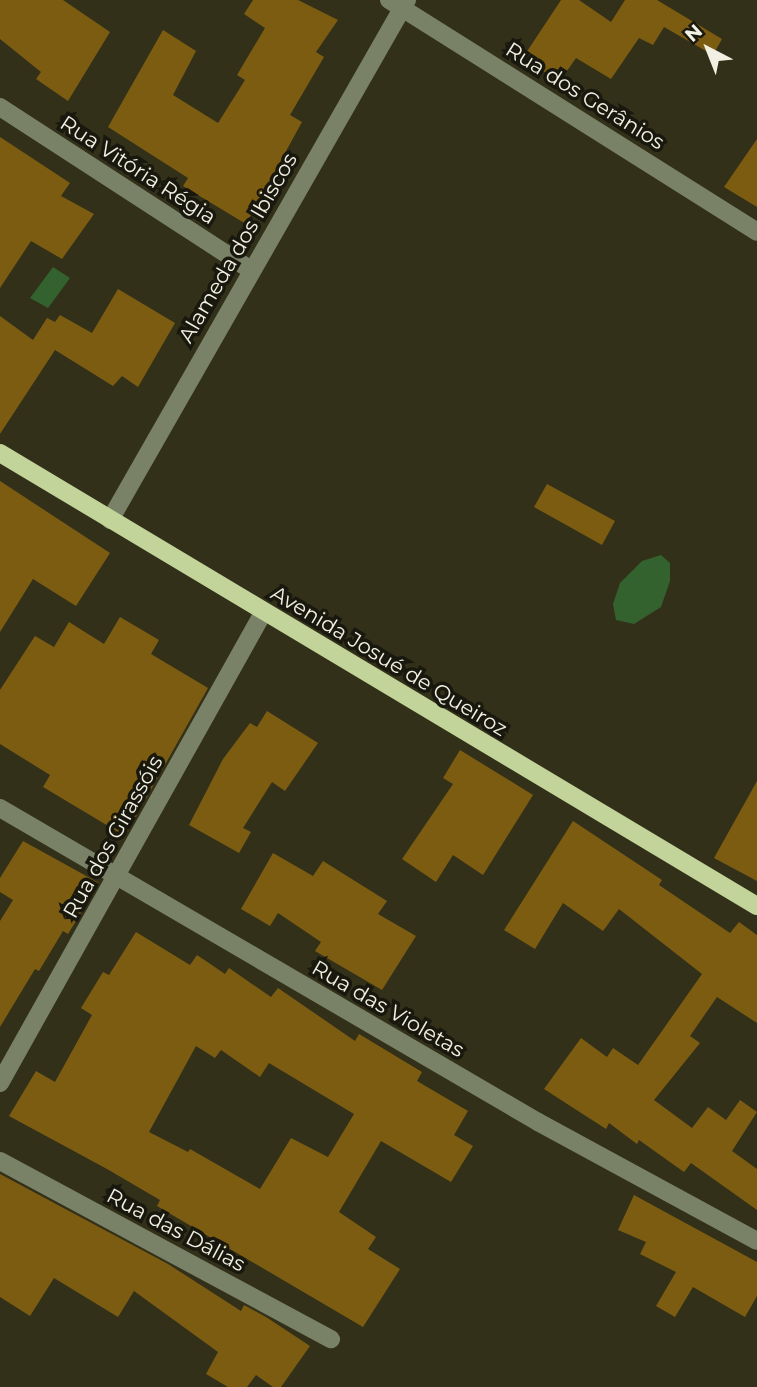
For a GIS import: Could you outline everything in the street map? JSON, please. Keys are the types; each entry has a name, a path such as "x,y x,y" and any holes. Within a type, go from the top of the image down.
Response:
{"main road":[{"name":"Avenida Josué de Queiroz","path":"0,453 757,905"}],"street":[{"name":"Rua dos Gerânios","path":"399,3 757,232"},
{"name":"Alameda dos Ibiscos","path":"110,520 399,3"},
{"name":"Rua Vitória Régia","path":"0,107 251,270"},
{"name":"Rua dos Girassóis","path":"0,1083 117,879 264,613"},
{"name":"Rua das Violetas","path":"0,808 117,879 538,1122 757,1241"},
{"name":"Rua das Dálias","path":"0,1161 331,1339"}],"shaded area":[{"path":"53,267 70,278 48,308 30,298"},
{"path":"661,555 670,563 670,581 661,607 634,624 616,620 613,604 620,583 642,561"}],"building":[{"path":"0,0 63,0 110,32 68,101 36,79 41,72 0,39"},
{"path":"253,0 298,0 338,20 316,52 324,57 290,115 302,122 246,224 183,186 188,178 108,127 163,30 196,51 173,95 218,123 245,80 237,75 265,28 244,14"},
{"path":"561,0 579,0 611,22 625,0 657,0 722,39 713,55 664,27 653,45 639,38 611,79 576,58 560,81 522,59"},
{"path":"0,137 70,183 61,196 94,214 62,259 31,241 0,288"},
{"path":"757,139 757,207 724,187"},
{"path":"118,289 175,323 138,387 122,376 113,386 55,350 0,434 0,316 33,340 47,318 55,322 60,315 92,333"},
{"path":"0,481 110,553 76,606 33,579 0,632"},
{"path":"547,484 615,521 602,545 534,507"},
{"path":"120,617 159,640 151,654 208,688 125,836 43,787 50,775 0,744 0,690 35,636 54,647 69,622 104,644"},
{"path":"267,711 318,743 285,791 272,782 243,828 251,832 239,853 189,825 223,759 250,723 257,727"},
{"path":"460,750 533,795 483,875 453,855 436,882 402,859 453,784 443,778"},
{"path":"757,781 757,881 714,858"},
{"path":"573,821 662,880 659,885 730,933 739,922 757,935 757,1023 717,997 690,1036 700,1043 654,1100 692,1128 708,1107 726,1120 740,1100 757,1112 732,1151 757,1169 757,1210 691,1163 684,1172 639,1140 637,1144 609,1123 606,1129 544,1089 581,1038 607,1057 613,1048 638,1065 702,974 619,909 603,931 563,903 535,949 504,930"},
{"path":"23,841 99,883 68,934 63,931 39,971 35,969 0,1027 0,921 13,900 0,892 0,878"},
{"path":"273,853 313,876 323,861 387,901 378,914 416,936 382,990 315,951 321,942 278,913 270,926 241,909"},
{"path":"136,932 190,965 197,955 225,974 229,968 271,997 278,988 355,1041 359,1034 422,1072 417,1081 468,1111 454,1135 473,1146 451,1182 381,1141 339,1212 376,1237 368,1249 400,1269 363,1327 157,1206 160,1200 9,1116 36,1071 55,1082 92,1015 81,1008 103,972 109,975","holes":["196,1046 215,1058 221,1050 260,1077 269,1063 354,1114 328,1157 291,1138 260,1189 190,1149 188,1152 149,1132"]},
{"path":"0,1174 168,1264 241,1311 244,1305 266,1317 310,1346 281,1387 273,1387 256,1375 247,1387 228,1387 206,1374 218,1352 134,1291 118,1317 54,1278 30,1316 0,1297"},
{"path":"634,1195 757,1262 757,1296 745,1317 693,1287 675,1317 656,1306 676,1272 640,1254 646,1242 618,1230"}]}
